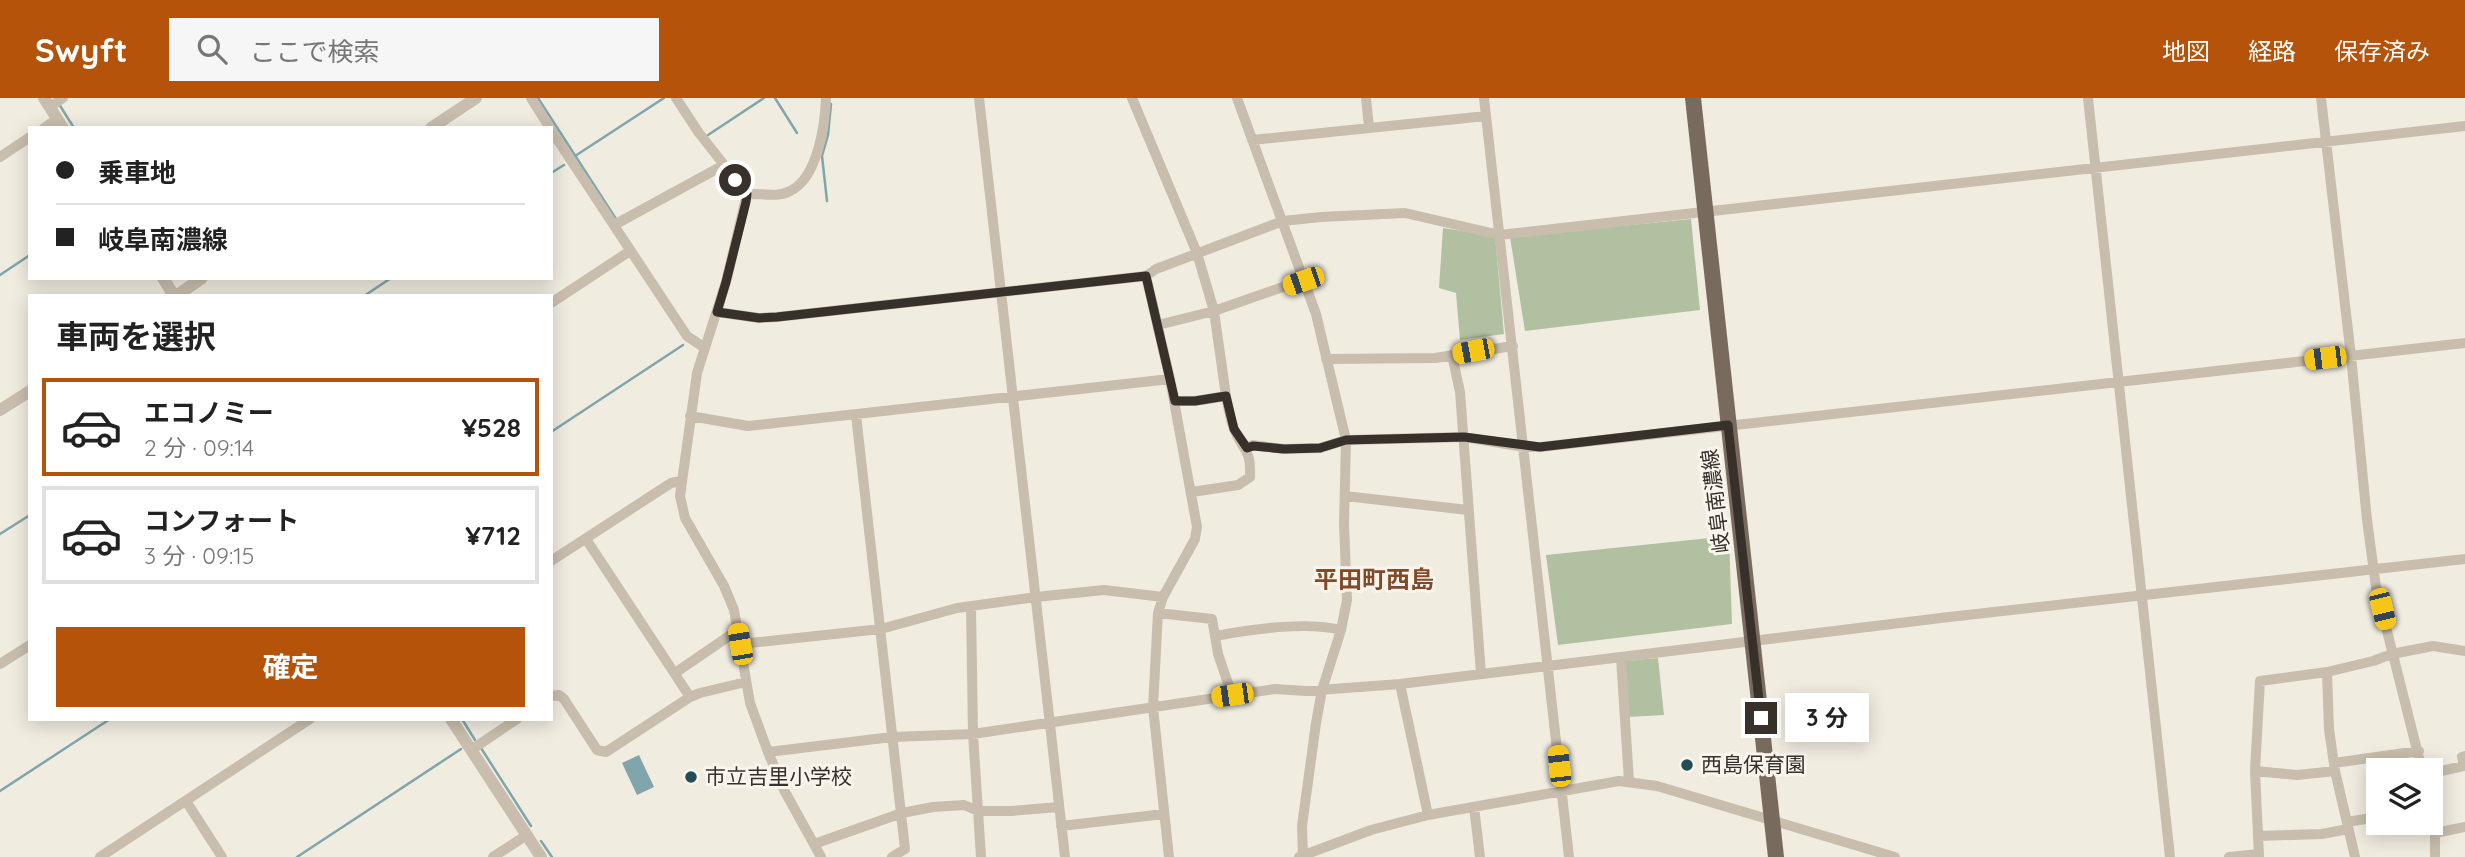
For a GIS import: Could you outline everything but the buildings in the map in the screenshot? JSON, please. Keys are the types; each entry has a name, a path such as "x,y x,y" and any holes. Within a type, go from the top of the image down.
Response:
{"main road":[{"name":"岐阜南濃線","path":"1693,98 1776,857"}],"street":[{"path":"60,123 47,102 63,98"},
{"path":"434,126 476,98"},
{"path":"531,98 549,126"},
{"path":"676,98 698,133 747,194 776,195 789,192 807,173 819,147 825,122 825,98"},
{"path":"979,98 1065,857"},
{"path":"1132,98 1197,253 1214,311 1226,396 1234,429 1247,448 1251,461 1250,477 1238,485 1192,492"},
{"path":"1237,98 1316,314 1346,440 1347,600 1341,630 1322,690 1308,773 1301,857 1371,830 1428,815 1629,781 1657,786 1895,857"},
{"path":"1366,98 1369,127"},
{"path":"1484,98 1569,857"},
{"path":"2088,98 2170,857"},
{"path":"2321,98 2374,570 2392,654 2420,758"},
{"path":"1252,140 1486,116"},
{"path":"717,312 759,318 777,317 1146,276 1156,269 1283,221 1405,213 1500,235 2465,126"},
{"path":"553,132 687,336 705,348"},
{"path":"0,157 28,138"},
{"path":"614,225 724,165"},
{"path":"747,194 726,282 697,373 680,496 685,518 724,586 734,610 750,703 768,752 784,790 821,857"},
{"path":"553,302 630,251"},
{"path":"1146,276 1175,401 1197,527 1195,539 1163,597 1158,613 1153,707 1169,857"},
{"path":"178,294 199,280"},
{"path":"1158,325 1214,311 1303,281"},
{"path":"1247,448 1320,448 1346,440 1464,437 1540,447 2465,343"},
{"path":"1326,359 1435,358 1513,346"},
{"path":"1452,355 1460,392 1481,674"},
{"path":"690,416 748,426 1170,379"},
{"path":"0,410 28,392"},
{"path":"1175,401 1226,396"},
{"path":"856,415 905,849 892,857"},
{"path":"553,560 671,483 681,481"},
{"path":"1345,496 1468,510"},
{"path":"586,539 690,698"},
{"path":"768,752 892,737 973,734 1275,689 1322,690 1400,684 2465,559"},
{"path":"740,644 881,629 957,608 1036,597 1104,590 1163,597"},
{"path":"971,607 973,734 981,857"},
{"path":"1158,613 1212,619 1218,654 1232,695"},
{"path":"1215,636 1248,629 1278,627 1341,630"},
{"path":"674,673 738,630"},
{"path":"0,664 28,646"},
{"path":"2229,857 2259,855 2255,771 2260,681 2327,672 2433,646 2465,651"},
{"path":"1621,658 1629,781"},
{"path":"2327,672 2329,729 2334,767 2355,857"},
{"path":"553,696 559,695 564,699 597,750 606,752 700,693 746,682"},
{"path":"1400,684 1428,815"},
{"path":"100,857 307,721"},
{"path":"452,721 541,857"},
{"path":"471,750 514,721"},
{"path":"2255,771 2297,775 2419,751"},
{"path":"2443,771 2465,766 2462,757 2465,756"},
{"path":"186,801 222,857"},
{"path":"814,844 902,813 964,805 978,811 1059,807"},
{"path":"1474,807 1480,857"},
{"path":"1061,826 1164,814"},
{"path":"2258,836 2322,834 2366,820"},
{"path":"2443,831 2465,827"},
{"path":"493,857 527,835"},
{"path":"2435,835 2435,857"}],"green space":[{"path":"1691,219 1700,310 1525,331 1510,237"},
{"path":"1443,228 1495,236 1504,334 1460,340 1456,293 1439,288"},
{"path":"1729,536 1732,624 1558,645 1546,555"},
{"path":"1658,658 1664,715 1627,717 1623,661"}],"water":[{"path":"639,755 654,787 637,795 622,763"}],"waterway":[{"path":"538,98 616,219"},
{"path":"575,156 664,98"},
{"path":"708,135 764,98"},
{"path":"775,98 797,133"},
{"path":"59,104 73,126"},
{"path":"827,201 822,156 828,135 831,104"},
{"path":"553,172 564,165"},
{"path":"0,275 28,256"},
{"path":"367,294 388,280"},
{"path":"553,431 683,345"},
{"path":"0,534 28,516"},
{"path":"0,791 107,721"},
{"path":"463,721 475,740"},
{"path":"481,748 531,826"},
{"path":"297,857 461,749"},
{"path":"541,841 552,857"}],"place":[{"name":"西島保育園","path":"1687,765"},
{"name":"市立吉里小学校","path":"691,777"}],"district":[{"name":"平田町西島","path":"1374,580"}],"route":[{"path":"735,180 747,194 746,202 717,312 759,318 777,317 1146,276 1175,401 1226,396 1234,429 1247,448 1320,448 1346,440 1464,437 1540,447 1728,425 1761,718"}]}
